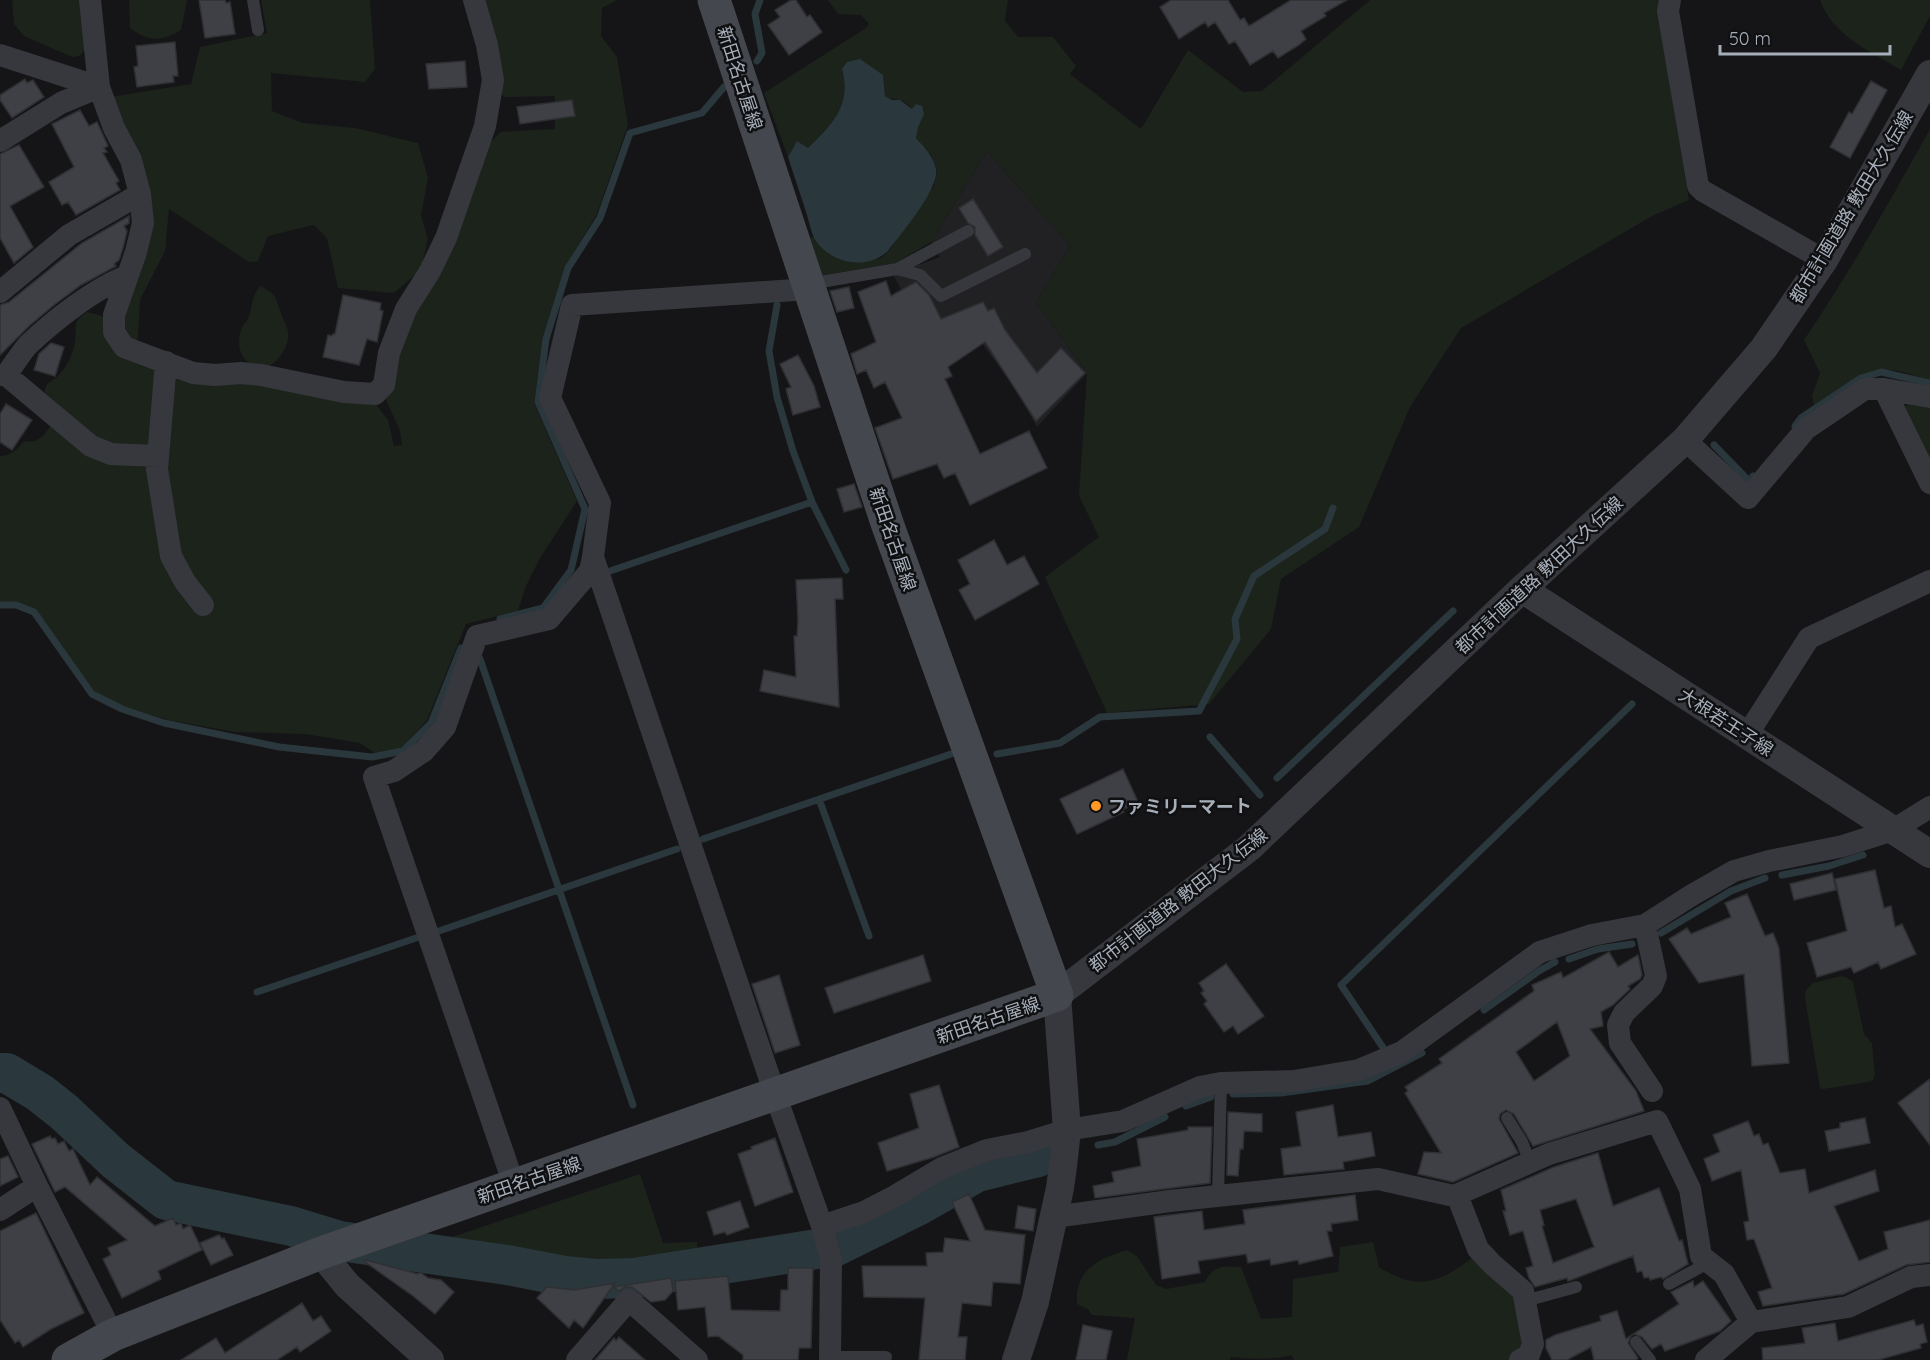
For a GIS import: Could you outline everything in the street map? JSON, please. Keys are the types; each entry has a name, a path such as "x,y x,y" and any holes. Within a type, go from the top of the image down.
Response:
{"main road":[{"name":"新田名古屋線","path":"68,1360 113,1335 325,1251 1057,995 887,523 714,0"}],"street":[{"path":"90,0 99,87 114,128 131,160 140,194 143,223 114,315 114,332 124,346 193,373 261,375 344,392 375,394 384,385 389,353 406,309 430,271 446,238 485,126 493,80 487,45 474,0"},
{"path":"1670,0 1668,11 1698,186 1824,260"},
{"path":"0,55 99,87"},
{"name":"都市計画道路 敷田大久伝線","path":"1057,995 1249,848 1522,589 1685,440 1764,348 1824,260 1930,74"},
{"path":"0,141 62,103 99,87"},
{"path":"0,292 69,235 140,194"},
{"path":"128,276 108,283 51,325 27,347 3,375 91,446 111,454 158,456"},
{"path":"514,1185 374,777 394,771 424,752 445,727 477,636 549,618 590,571 600,503 550,398 572,305 809,286"},
{"path":"166,362 157,469 171,556 185,582 203,605"},
{"path":"1685,440 1748,498 1806,429 1865,389 1884,389 1930,397"},
{"path":"1884,389 1930,483"},
{"path":"593,557 823,1229 831,1259 830,1358"},
{"path":"1747,735 1809,638 1930,580"},
{"name":"大根若王子線","path":"1522,589 1930,854"},
{"path":"823,1229 864,1212 942,1168 987,1150 1028,1142 1067,1130 1123,1121 1200,1087 1221,1083 1294,1081 1359,1070 1402,1052 1540,952 1592,935 1645,925 1734,871 1769,861 1843,846 1893,830 1930,807"},
{"path":"1645,925 1656,976 1652,986 1624,1013 1618,1025 1620,1043 1652,1091"},
{"path":"1016,1360 1035,1302 1054,1217 1067,1130 1057,995"},
{"path":"0,1108 113,1335"},
{"path":"1054,1217 1378,1179 1454,1196 1549,1154 1657,1121 1690,1189 1701,1256 1724,1274 1751,1322"},
{"path":"0,1210 37,1186"},
{"path":"1457,1195 1479,1249 1492,1264 1523,1291 1533,1344 1528,1355 1520,1360"},
{"path":"325,1251 347,1285 430,1360"},
{"path":"1706,1360 1751,1322 1848,1307 1911,1277 1930,1275"},
{"path":"577,1360 629,1300 697,1360"}],"lane":[{"path":"253,0 258,30"},
{"path":"809,286 897,269 968,231"},
{"path":"897,269 920,275 941,296 1025,254"},
{"path":"1218,1196 1221,1083"},
{"path":"1507,1118 1522,1142 1530,1162"},
{"path":"1669,1284 1710,1262"},
{"path":"1525,1301 1576,1287"},
{"path":"1636,1342 1650,1360"},
{"path":"830,1358 886,1357"}],"shaded area":[{"path":"12,0 80,0 86,48 80,56 72,57 24,36 14,24"},
{"path":"129,0 187,0 181,30 168,37 155,39 137,33 130,28"},
{"path":"261,0 370,0 375,69 365,82 271,73 272,111 303,123 355,128 418,143 428,178 421,215 428,239 422,265 416,274 394,293 338,288 327,238 314,225 268,236 258,261 249,262 169,209 165,251 140,300 138,339 128,344 119,319 149,226 110,97 191,84 200,47 267,33"},
{"path":"481,0 617,0 602,8 601,36 617,57 628,125 597,214 565,267 543,338 534,403 577,501 540,558 525,588 518,611 466,624 427,720 401,749 375,753 360,743 305,734 235,732 168,720 122,706 94,691 37,611 17,603 0,602 0,456 14,452 24,441 37,440 51,425 153,460 184,570 162,468 171,371 372,399 388,420 394,446 402,445 400,431 386,400 393,358 485,147 501,132 555,129 555,96 504,97 500,92"},
{"path":"828,0 1008,0 1005,21 1018,37 1053,37 1076,66 1070,74 1141,129 1188,50 1243,92 1262,91 1370,0 1660,0 1673,105 1689,200 1652,216 1461,328 1410,407 1359,527 1281,579 1271,629 1209,704 1107,713 1045,577 1099,537 1079,496 1087,373 1036,302 1070,246 987,151 931,242 895,263 820,276 809,238 814,237 826,251 880,259 888,252 934,186 937,171 931,154 916,138 917,127 913,111 905,102 885,96 883,75 842,69 844,93 838,113 825,131 808,148 797,141 788,157 764,93 869,24 861,15 838,14"},
{"path":"1820,0 1930,0 1930,16 1901,70 1843,33 1826,12"},
{"path":"860,59 883,75 885,96 892,100 900,100 912,109 916,104 922,106 924,114 916,138 931,156 935,164 936,177 926,199 887,252 878,258 858,263 848,262 829,253 814,238 788,157 797,141 808,148 832,122 842,104 844,82 842,69 847,62"},
{"path":"1930,129 1930,380 1898,371 1874,372 1853,380 1814,407 1812,396 1820,373 1804,340 1854,262"},
{"path":"987,151 1070,246 1036,302 1087,373 1037,427 1013,385 974,333 934,354 893,274 940,257 931,242"},
{"path":"260,286 276,299 288,331 285,349 277,360 266,367 248,362 239,347 242,328"},
{"path":"87,312 102,316 160,367 154,451 109,448 44,392 47,384 62,371 69,360 74,347 77,321"},
{"path":"1910,403 1930,406 1930,465 1902,407"},
{"path":"1841,976 1853,982 1864,1034 1872,1043 1875,1075 1873,1080 1868,1082 1823,1089 1820,1088 1805,998 1806,990 1813,983"},
{"path":"640,1174 663,1243 697,1242 697,1257 605,1269 575,1267 449,1247 440,1241"},
{"path":"1373,1242 1379,1267 1406,1280 1418,1282 1440,1278 1476,1255 1517,1292 1529,1336 1512,1360 1294,1360 1292,1355 1262,1359 1231,1357 1230,1360 1127,1360 1135,1318 1092,1315 1088,1309 1077,1304 1080,1282 1090,1267 1107,1257 1127,1250 1137,1256 1156,1285 1166,1289 1205,1282 1212,1272 1220,1268 1241,1267 1261,1319 1292,1317 1293,1279 1338,1272 1340,1247"}],"building":[{"path":"199,0 230,2 235,34 205,38"},
{"path":"791,0 796,0 807,17 810,15 822,32 789,55 768,25 780,17 775,10"},
{"path":"1171,0 1228,0 1240,20 1244,18 1249,26 1291,0 1347,0 1324,13 1326,16 1301,31 1306,39 1299,45 1278,58 1273,51 1250,65 1235,41 1229,44 1215,22 1208,27 1205,22 1179,39 1160,7"},
{"path":"175,42 178,76 173,76 174,82 137,87 134,67 138,66 136,46"},
{"path":"465,61 467,87 429,89 426,64"},
{"path":"25,79 27,83 33,80 44,97 12,118 0,100 0,95"},
{"path":"1871,81 1887,90 1850,158 1830,147 1849,112 1852,114"},
{"path":"572,100 575,116 520,124 517,107"},
{"path":"80,110 89,126 97,122 108,146 104,148 107,152 103,153 119,181 116,183 120,190 76,215 68,202 62,205 49,182 74,167 52,124"},
{"path":"19,145 44,187 10,206 33,247 14,263 0,238 0,154"},
{"path":"973,199 1003,247 988,256 975,235 975,227 968,223 959,208"},
{"path":"129,216 129,223 124,226 127,231 123,248 119,260 114,264 116,266 81,285 54,305 0,355 0,305 9,302 82,243"},
{"path":"886,281 891,296 916,282 929,295 941,319 983,302 988,311 994,308 1005,330 1037,373 1061,348 1085,373 1036,421 985,342 948,367 952,376 945,379 980,454 1029,431 1047,468 970,505 955,473 944,478 937,464 893,479 875,428 902,418 885,382 874,388 866,370 857,374 851,354 876,342 858,292"},
{"path":"849,287 854,308 837,312 830,291"},
{"path":"343,295 381,303 380,310 383,311 377,342 367,339 359,365 323,357 328,335 335,334"},
{"path":"51,343 64,347 55,376 34,370 39,354"},
{"path":"798,355 814,386 820,407 793,415 786,389 791,387 780,364"},
{"path":"6,404 32,420 12,450 0,442 0,414"},
{"path":"854,484 862,507 844,512 837,489"},
{"path":"994,540 1007,565 1024,556 1039,584 975,620 959,590 970,584 958,560"},
{"path":"842,578 843,599 835,599 839,707 760,691 764,670 796,677 794,636 797,636 798,620 796,580"},
{"name":"ファミリーマート","path":"1123,769 1138,802 1122,810 1124,812 1077,834 1060,799"},
{"path":"1875,870 1884,908 1891,906 1895,927 1902,924 1916,954 1881,969 1878,962 1854,973 1851,967 1817,977 1807,943 1847,931 1835,879"},
{"path":"1832,873 1836,890 1794,900 1790,884"},
{"path":"1747,894 1765,936 1773,933 1779,948 1789,1063 1752,1066 1744,974 1699,983 1669,939 1687,928 1691,934 1731,917 1725,903"},
{"path":"1609,952 1618,967 1638,955 1642,975 1640,979 1628,986 1630,989 1613,1005 1601,1012 1603,1026 1590,1029 1636,1091 1644,1111 1533,1146 1514,1114 1506,1110 1500,1114 1499,1119 1518,1153 1453,1182 1418,1174 1424,1152 1441,1153 1405,1093 1408,1091 1405,1087 1442,1063 1439,1059 1534,991 1532,985 1561,972 1563,978","holes":["1557,1022 1570,1056 1534,1081 1516,1052"]},
{"path":"923,955 931,981 834,1013 825,988"},
{"path":"1226,964 1264,1016 1238,1034 1233,1026 1224,1032 1204,1004 1207,1001 1201,993 1204,991 1199,983"},
{"path":"779,975 800,1045 775,1053 752,984"},
{"path":"1930,1079 1930,1145 1898,1103"},
{"path":"939,1085 959,1147 887,1171 878,1143 919,1128 910,1094"},
{"path":"1333,1105 1338,1137 1371,1132 1375,1156 1343,1162 1344,1169 1284,1175 1281,1149 1301,1146 1296,1112"},
{"path":"1228,1112 1262,1114 1262,1132 1244,1131 1238,1176 1227,1175"},
{"path":"1865,1118 1870,1143 1829,1151 1825,1131 1840,1128 1840,1123"},
{"path":"1748,1121 1754,1136 1759,1134 1763,1145 1768,1143 1780,1173 1805,1169 1809,1193 1875,1170 1879,1191 1834,1206 1859,1261 1888,1249 1884,1232 1930,1220 1930,1262 1906,1265 1844,1294 1763,1306 1758,1292 1772,1288 1754,1239 1747,1240 1744,1222 1749,1221 1741,1170 1712,1181 1704,1159 1720,1152 1713,1135"},
{"path":"1188,1127 1212,1127 1210,1183 1095,1198 1093,1186 1114,1182 1112,1172 1141,1166 1137,1139 1188,1130"},
{"path":"50,1136 52,1139 55,1138 58,1144 64,1141 69,1151 73,1149 90,1185 97,1177 155,1226 173,1218 176,1225 181,1223 183,1229 190,1225 202,1250 158,1271 161,1279 122,1298 103,1259 111,1255 108,1248 127,1240 65,1187 55,1192 32,1144"},
{"path":"775,1138 793,1192 755,1206 738,1154"},
{"path":"1598,1153 1613,1206 1659,1188 1679,1241 1682,1240 1688,1264 1663,1279 1661,1277 1650,1280 1649,1277 1644,1278 1642,1271 1637,1272 1633,1256 1568,1281 1567,1278 1535,1287 1526,1268 1533,1266 1523,1231 1510,1235 1503,1211 1506,1211 1501,1190 1554,1167","holes":["1576,1199 1594,1247 1553,1263 1542,1226 1544,1225 1540,1210"]},
{"path":"8,1156 18,1177 0,1186 0,1159"},
{"path":"969,1194 985,1230 1025,1235 1020,1284 993,1282 991,1306 962,1303 958,1337 967,1337 965,1360 919,1360 925,1298 864,1297 862,1266 927,1266 926,1253 943,1252 945,1238 970,1241 952,1202"},
{"path":"1355,1195 1358,1220 1331,1224 1332,1231 1327,1231 1333,1256 1299,1264 1298,1260 1271,1265 1270,1259 1248,1263 1246,1254 1198,1261 1200,1273 1162,1279 1154,1217 1202,1211 1204,1230 1245,1224 1243,1210"},
{"path":"740,1201 749,1227 727,1235 725,1232 714,1235 707,1212"},
{"path":"1018,1206 1036,1209 1033,1231 1015,1228"},
{"path":"36,1213 84,1313 51,1329 23,1347 19,1340 15,1343 0,1320 0,1231"},
{"path":"219,1235 222,1239 224,1238 233,1255 211,1265 200,1243"},
{"path":"366,1260 418,1274 420,1272 428,1278 441,1280 454,1292 435,1314 365,1262"},
{"path":"788,1268 813,1268 811,1348 799,1348 798,1360 743,1360 743,1355 718,1336 708,1337 705,1307 678,1310 675,1281 728,1276 731,1310 780,1311 781,1290 788,1290"},
{"path":"671,1278 673,1291 665,1300 651,1302 632,1287 625,1287 619,1291 614,1287"},
{"path":"1693,1281 1694,1287 1703,1281 1731,1321 1720,1331 1665,1351 1661,1344 1652,1349 1642,1337 1634,1334 1628,1343 1638,1358 1636,1360 1594,1360 1591,1347 1567,1360 1552,1360 1546,1348 1546,1340 1601,1321 1600,1316 1617,1311 1626,1339 1679,1304 1671,1292"},
{"path":"615,1283 583,1328 574,1320 569,1328 537,1298 547,1287 574,1290"},
{"path":"302,1303 313,1321 321,1316 331,1331 300,1352 297,1347 277,1360 181,1360 216,1338 225,1353"},
{"path":"1914,1320 1916,1326 1923,1324 1927,1342 1920,1344 1921,1348 1878,1360 1763,1360 1762,1348 1805,1343 1802,1328 1835,1323 1838,1341"},
{"path":"1083,1325 1112,1331 1106,1360 1076,1360"},
{"path":"619,1337 645,1360 595,1360 614,1338 616,1341"}],"waterway":[{"path":"757,61 762,53 755,14 760,0"},
{"path":"500,619 543,608 571,570 585,509 538,402 546,339 568,268 600,218 630,133 702,113 724,87"},
{"path":"777,305 769,351 777,397 793,451 812,502 846,570"},
{"path":"1795,426 1801,418 1861,378 1881,372 1930,383"},
{"path":"1714,445 1749,481 1753,476"},
{"path":"610,571 812,502"},
{"path":"997,754 1060,743 1100,717 1199,711 1237,639 1235,619 1254,576 1325,529 1333,508"},
{"path":"0,605 16,605 34,612 92,694 122,709 164,723 279,747 372,757 403,751 431,723 461,648"},
{"path":"1277,778 1453,611"},
{"path":"480,659 633,1105"},
{"path":"1384,1049 1341,985 1632,704"},
{"path":"1210,737 1260,795"},
{"path":"703,839 951,754"},
{"path":"819,799 869,936"},
{"path":"439,931 677,849"},
{"path":"1782,875 1829,866 1863,855"},
{"path":"1661,933 1731,891 1765,878"},
{"path":"257,992 416,938"},
{"path":"1569,959 1598,949 1632,944"},
{"path":"1484,1010 1555,962"},
{"path":"1233,1094 1281,1093 1368,1081 1422,1053"},
{"path":"0,1073 7,1073 40,1093 64,1112 115,1160 166,1200 291,1226 340,1241 596,1279 634,1278 836,1246 921,1204 977,1172 1038,1157"},
{"path":"1186,1106 1211,1097"},
{"path":"1098,1145 1115,1142 1165,1117"}],"place":[{"name":"ファミリーマート","path":"1096,806"}]}
